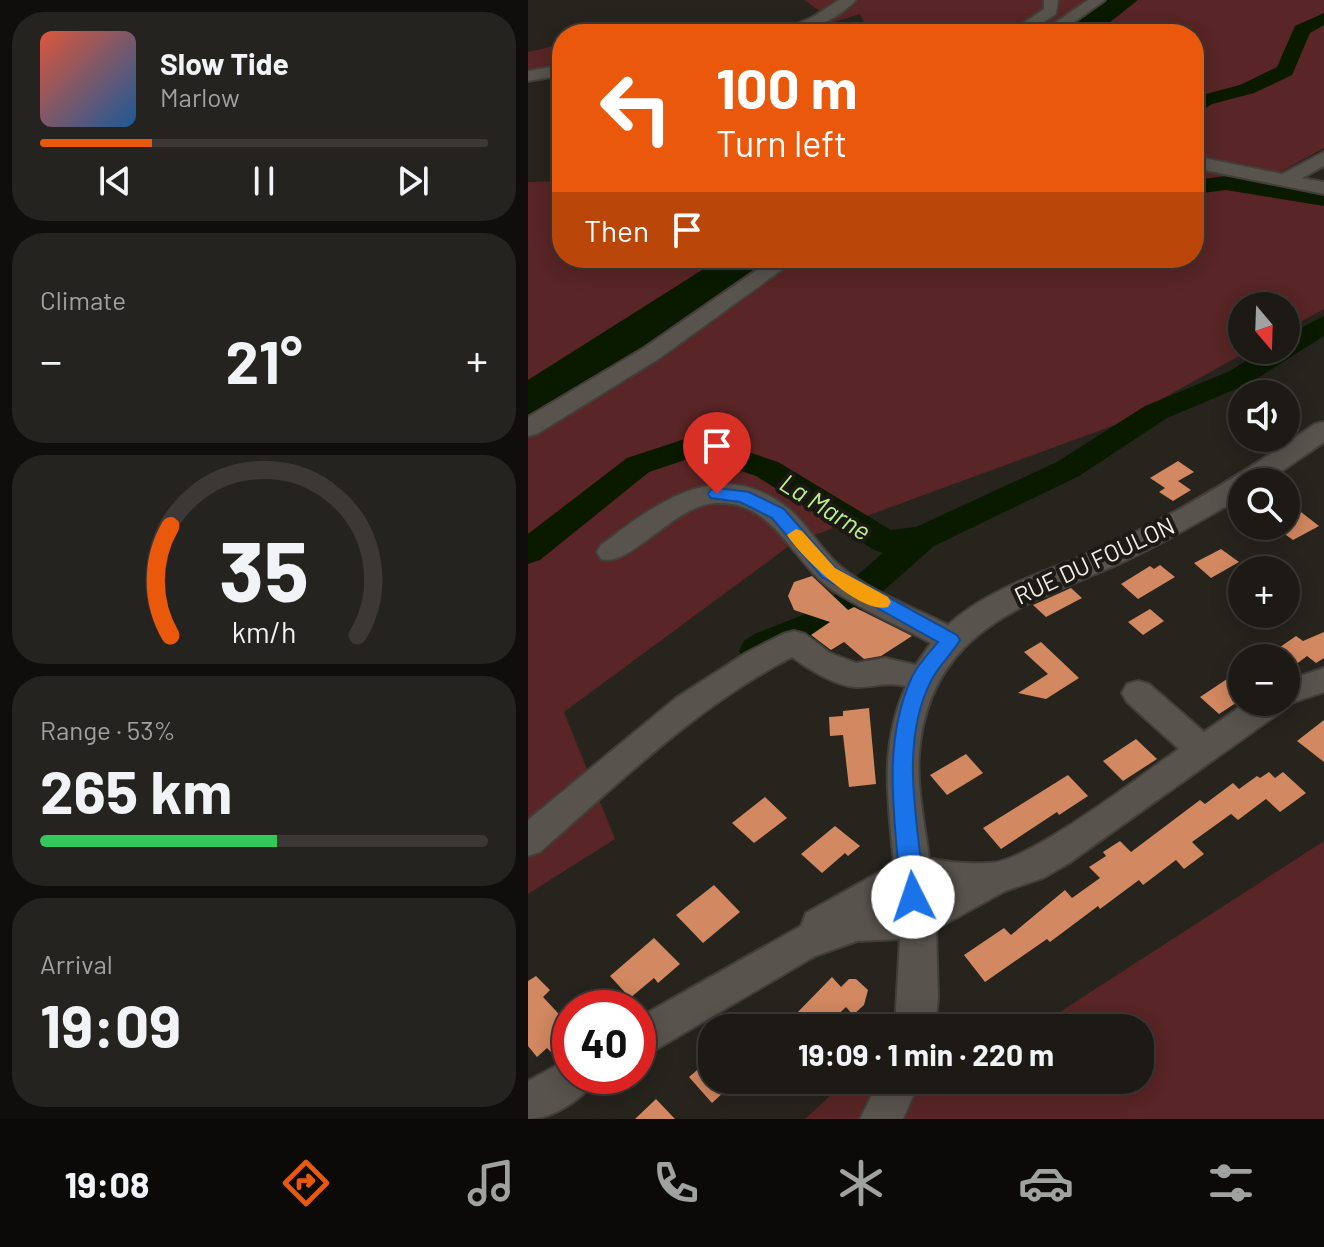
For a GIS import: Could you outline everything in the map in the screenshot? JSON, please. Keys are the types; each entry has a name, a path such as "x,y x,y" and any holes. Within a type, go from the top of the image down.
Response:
{"street":[{"path":"808,24 849,0"},
{"path":"1031,24 1051,11 1051,0"},
{"path":"1062,24 1098,0"},
{"path":"528,76 552,72"},
{"path":"1283,181 1324,158"},
{"path":"1204,164 1324,188"},
{"path":"528,428 652,353 774,268"},
{"path":"1268,468 1324,430"},
{"name":"RUE DU FOULON","path":"916,1014 919,970 902,764 907,725 922,678 950,640 983,612 1027,588 1139,542 1228,493"},
{"path":"611,552 689,498 717,494 743,496 778,514 829,573 950,640"},
{"path":"528,841 615,763 751,661 794,642 819,661 855,675 885,670 922,678"},
{"path":"1300,688 1324,680"},
{"path":"1138,693 1203,750"},
{"path":"656,1029 804,942 857,924 915,921 995,878 1030,867 1057,852 1251,716"},
{"path":"804,942 818,925 911,873 922,872 954,880 995,878"},
{"path":"528,1104 552,1090"},
{"path":"881,1119 893,1094"}],"shaded area":[{"path":"804,0 1324,0 1324,148 1277,174 1324,180 1324,309 1300,322 1300,292 1228,292 1228,362 1115,425 793,543 564,712 615,839 528,894 528,182 552,181 552,268 1204,268 1204,24 865,24 860,14 828,24 800,24 816,17 820,11"},
{"path":"1102,0 1138,0 1108,24 1067,24"},
{"path":"552,46 552,77 528,83 528,52"},
{"path":"705,268 756,268 644,346 528,415 528,380"},
{"path":"1324,841 1324,1119 805,1119 832,1094 1154,1094 1154,1014 1057,1014"}],"building":[{"path":"1178,461 1194,472 1178,481 1191,490 1173,501 1159,492 1165,488 1150,478"},
{"path":"1300,513 1319,526 1300,536"},
{"path":"1221,549 1231,556 1228,556 1228,568 1211,578 1194,563"},
{"path":"1160,565 1175,577 1138,599 1121,584 1150,566 1154,569"},
{"path":"812,576 848,610 854,607 912,636 881,656 864,659 844,642 831,650 811,635 830,622 794,610 788,596 794,582"},
{"path":"1071,588 1082,598 1046,617 1033,605"},
{"path":"1150,609 1164,621 1143,635 1128,622"},
{"path":"1324,632 1324,658 1316,663 1307,656 1300,661 1300,644 1284,644 1296,636 1303,641"},
{"path":"1041,642 1079,678 1046,699 1018,693 1048,674 1024,652"},
{"path":"1228,680 1228,708 1219,714 1200,697"},
{"path":"869,708 876,784 849,787 843,735 830,736 829,717 843,716 843,711"},
{"path":"1324,720 1324,762 1297,741"},
{"path":"1136,739 1157,759 1123,781 1103,761"},
{"path":"966,754 983,773 947,795 930,775"},
{"path":"1269,772 1275,778 1283,772 1306,793 1280,812 1266,799 1238,820 1231,814 1192,842 1204,854 1184,869 1176,860 1143,885 1139,880 1100,909 1098,906 1050,942 1047,939 985,982 964,955 1004,928 1011,935 1065,890 1072,898 1100,878 1089,867 1106,856 1103,852 1120,841 1131,852 1200,800 1205,804 1233,783 1239,789 1257,776 1260,778"},
{"path":"1068,775 1088,796 1059,815 1057,812 1001,849 983,828"},
{"path":"765,797 787,818 754,843 732,823"},
{"path":"835,826 860,846 848,856 845,853 822,873 801,854"},
{"path":"714,885 740,912 703,943 676,915"},
{"path":"654,938 680,964 658,983 654,978 640,990 623,990 610,976"},
{"path":"536,976 550,990 543,997 552,1007 552,1051 547,1048 537,1057 528,1046 528,981"},
{"path":"832,977 841,987 849,979 856,979 868,990 864,1005 854,1014 846,1007 839,1014 796,1014"},
{"path":"698,1069 698,1087 689,1077"},
{"path":"704,1094 722,1094 712,1103"},
{"path":"656,1099 675,1119 635,1119"}],"waterway":[{"name":"La Marne","path":"1204,101 1247,89 1285,71 1302,30 1324,18"},
{"name":"La Marne","path":"1204,186 1226,183 1324,199"},
{"name":"La Marne","path":"1300,339 1324,324"},
{"name":"La Marne","path":"922,538 1068,469 1156,412 1240,377 1260,364"},
{"name":"La Marne","path":"528,552 638,465 697,445 767,469 886,542 922,538"},
{"name":"La Marne","path":"844,606 922,538"},
{"name":"La Marne","path":"757,651 825,619"}],"slow traffic":[{"path":"796,535 829,573 881,602"}],"route":[{"path":"717,494 743,496 778,514 829,573 950,640 922,678 907,725 902,764 913,897"}]}
